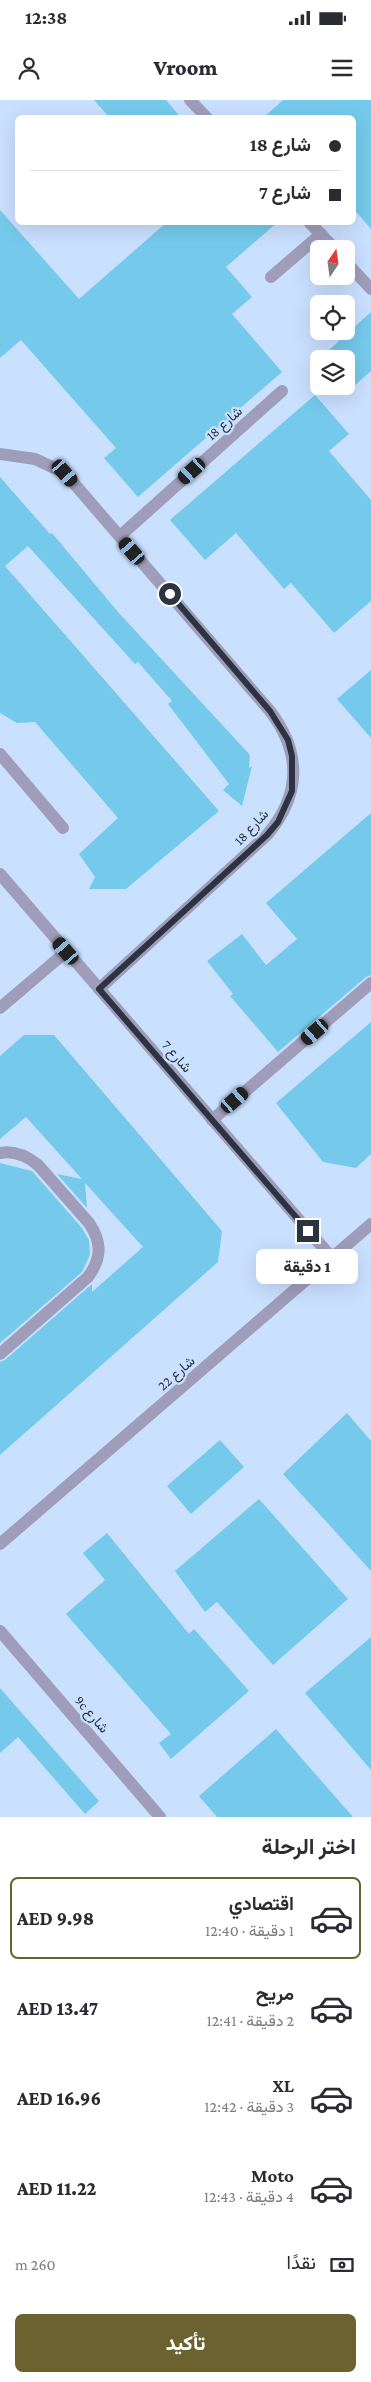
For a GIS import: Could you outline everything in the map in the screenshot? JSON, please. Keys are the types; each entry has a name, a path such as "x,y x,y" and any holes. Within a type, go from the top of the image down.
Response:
{"street":[{"path":"190,100 204,115"},
{"path":"312,225 327,240"},
{"path":"271,277 321,234"},
{"path":"355,272 371,289"},
{"name":"شارع 18","path":"120,536 282,391"},
{"name":"شارع 18","path":"0,454 35,459 65,473 280,724 290,748 294,774 292,791 278,822 267,835 99,989"},
{"path":"0,754 63,828"},
{"name":"شارع 7","path":"0,874 332,1258"},
{"path":"0,1008 66,951"},
{"path":"212,1120 371,983"},
{"path":"0,1153 18,1153 38,1165 96,1232 100,1244 100,1256 95,1268 88,1277 0,1354"},
{"name":"شارع 22","path":"0,1544 371,1224"},
{"name":"9c شارع","path":"0,1631 160,1817"}],"building":[{"path":"94,100 166,100 178,115 107,115"},
{"path":"283,100 371,100 371,229 356,211 356,115 266,115"},
{"path":"0,210 79,299 164,225 275,225 226,267 252,297 232,314 282,372 138,497 104,458 116,448 21,340 0,358"},
{"path":"371,312 371,371 355,385 355,350 329,350 340,340 355,340 355,326"},
{"path":"315,395 349,434 329,451 371,500 371,601 334,633 291,583 284,589 236,533 205,560 170,520"},
{"path":"0,477 50,534 52,533 118,612 250,755 249,768 252,766 242,806 223,790 229,784 168,704 172,701 138,662 135,664 28,546 5,566 219,811 126,889 89,889 95,877 79,854 118,818 35,722 17,723 0,713"},
{"path":"371,670 371,738 337,699"},
{"path":"371,813 371,975 366,977 278,1052 230,996 233,994 207,961 242,934 266,965 297,939 266,903"},
{"path":"371,1022 371,1154 356,1168 323,1162 276,1103"},
{"path":"24,1035 54,1035 222,1231 218,1262 0,1455 0,1362 5,1360 92,1284 92,1292 143,1247 85,1183 87,1208 57,1174 82,1179 26,1117 0,1139 0,1056"},
{"path":"0,1163 32,1171 82,1228 89,1240 90,1255 82,1272 0,1343"},
{"path":"347,1413 371,1441 371,1571 283,1474"},
{"path":"220,1440 244,1467 191,1514 167,1486"},
{"path":"259,1499 348,1599 273,1665 217,1602 205,1612 175,1571"},
{"path":"107,1533 189,1634 194,1629 249,1691 171,1759 159,1743 171,1734 66,1614 105,1580 83,1553"},
{"path":"371,1637 371,1770 305,1693"},
{"path":"0,1688 99,1801 85,1814 18,1737 0,1753"},
{"path":"276,1729 353,1817 217,1817 199,1796"}],"route":[{"path":"170,594 280,724 288,740 292,756 294,774 292,791 278,822 267,835 99,989 308,1231"}]}
